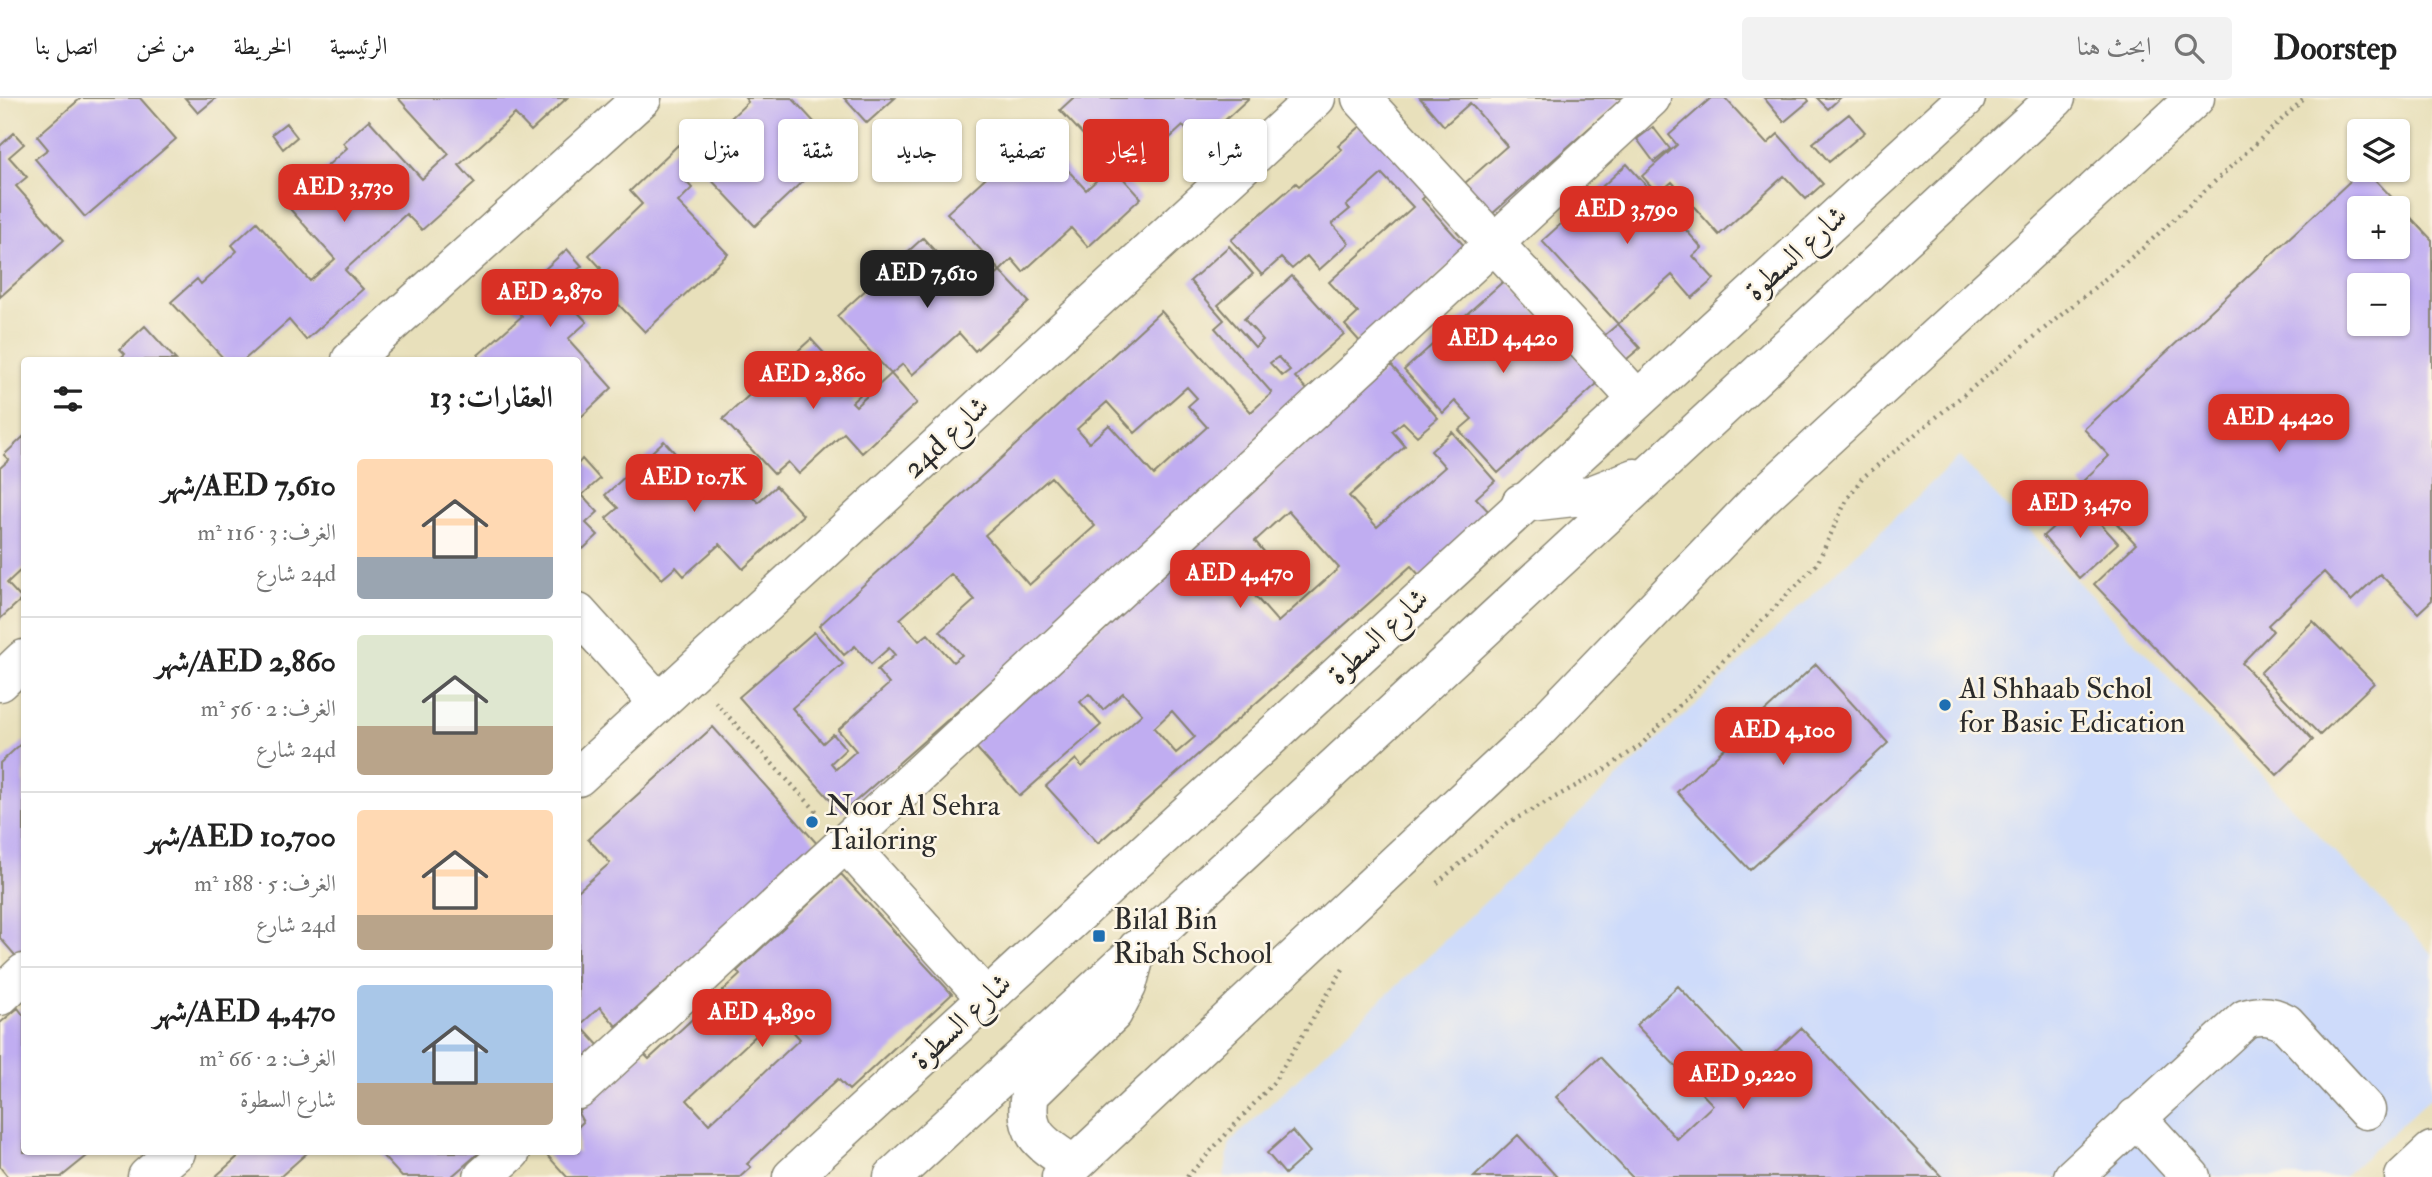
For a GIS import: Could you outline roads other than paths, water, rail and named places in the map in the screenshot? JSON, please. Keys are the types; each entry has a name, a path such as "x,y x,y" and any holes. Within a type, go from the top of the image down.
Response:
{"main road":[{"path":"354,357 642,98"},
{"name":"24d شارع","path":"581,774 1316,98"},
{"path":"1361,98 1637,399"},
{"path":"581,1087 1651,98"},
{"name":"شارع السطوة","path":"792,1177 1521,503 1966,98"},
{"name":"شارع السطوة","path":"893,1177 1137,947 2056,98"},
{"path":"1137,947 1127,986 1113,1013 1030,1094 1027,1112 1031,1131 1073,1173 1529,739 1760,499 2195,98"},
{"path":"1521,503 1591,495 1656,468"},
{"path":"581,616 658,702"},
{"path":"0,682 21,662"},
{"path":"846,843 986,998"},
{"path":"2073,1177 2245,1019 2262,1015 2286,1023 2366,1110"},
{"path":"2136,1117 2191,1177"},
{"path":"2404,1177 2432,1151"},
{"path":"147,1177 173,1155"},
{"path":"483,1177 508,1155"}],"place":[{"name":"Al Shhaab Schol for Basic Edication","path":"1945,705"},
{"name":"Noor Al Sehra Tailoring","path":"812,822"},
{"name":"Bilal Bin Ribah School","path":"1099,936"}]}
